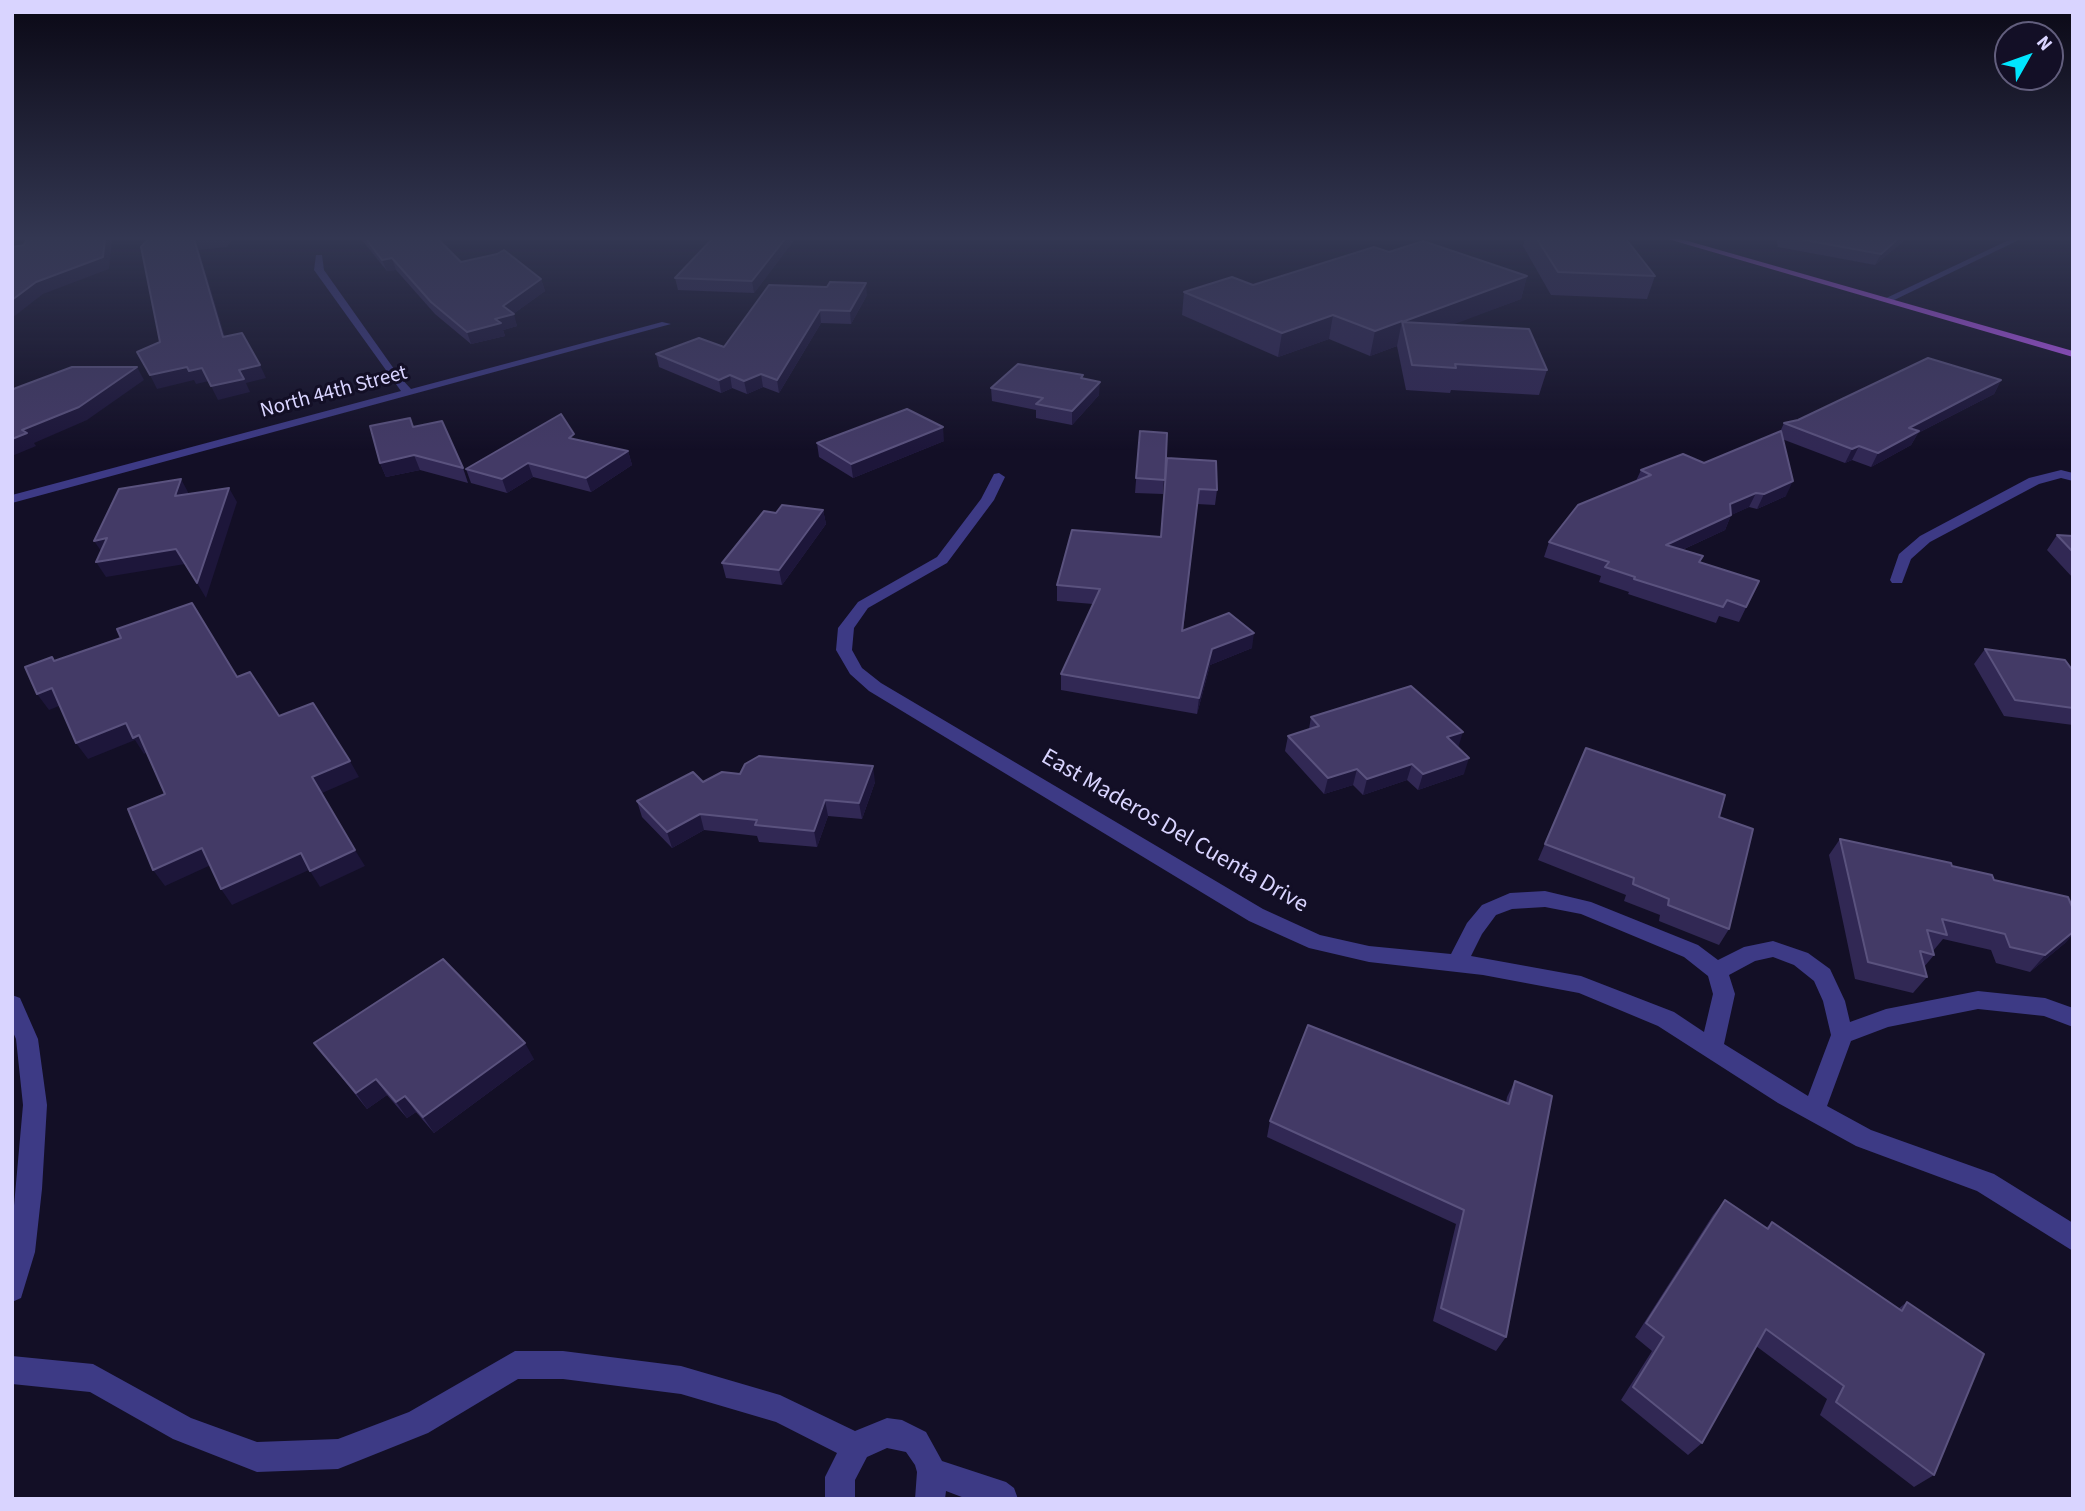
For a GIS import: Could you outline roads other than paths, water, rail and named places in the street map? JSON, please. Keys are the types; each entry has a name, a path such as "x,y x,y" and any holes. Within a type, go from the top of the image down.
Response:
{"main road":[{"path":"1920,310 2073,354"}],"street":[{"path":"347,310 409,393"},
{"name":"North 44th Street","path":"12,499 666,324"},
{"path":"1897,580 1904,557 1926,539 2034,481 2062,474 2073,477"},
{"name":"East Maderos Del Cuenta Drive","path":"999,477 987,500 942,560 863,606 846,628 844,650 856,671 875,687 1256,915 1329,945 1369,954 1457,964 1581,985 1666,1019 1814,1111 1864,1138 1985,1182 2073,1238"},
{"path":"1457,964 1474,929 1489,909 1510,901 1545,899 1584,907 1691,951 1717,971 1724,994 1712,1048"},
{"path":"1717,971 1751,953 1773,949 1801,959 1822,975 1834,1000 1842,1035 1814,1111"},
{"path":"1842,1035 1886,1018 1978,1000 2045,1007 2073,1017"},
{"path":"12,1004 27,1039 35,1104 30,1189 22,1252 12,1289"},
{"path":"12,1370 93,1378 183,1429 257,1457 338,1454 418,1423 515,1365 563,1365 681,1380 780,1409 857,1447"},
{"path":"840,1499 840,1476 857,1447 871,1437 887,1433 902,1434 916,1442 926,1456 931,1485 995,1493 1003,1499"}]}
